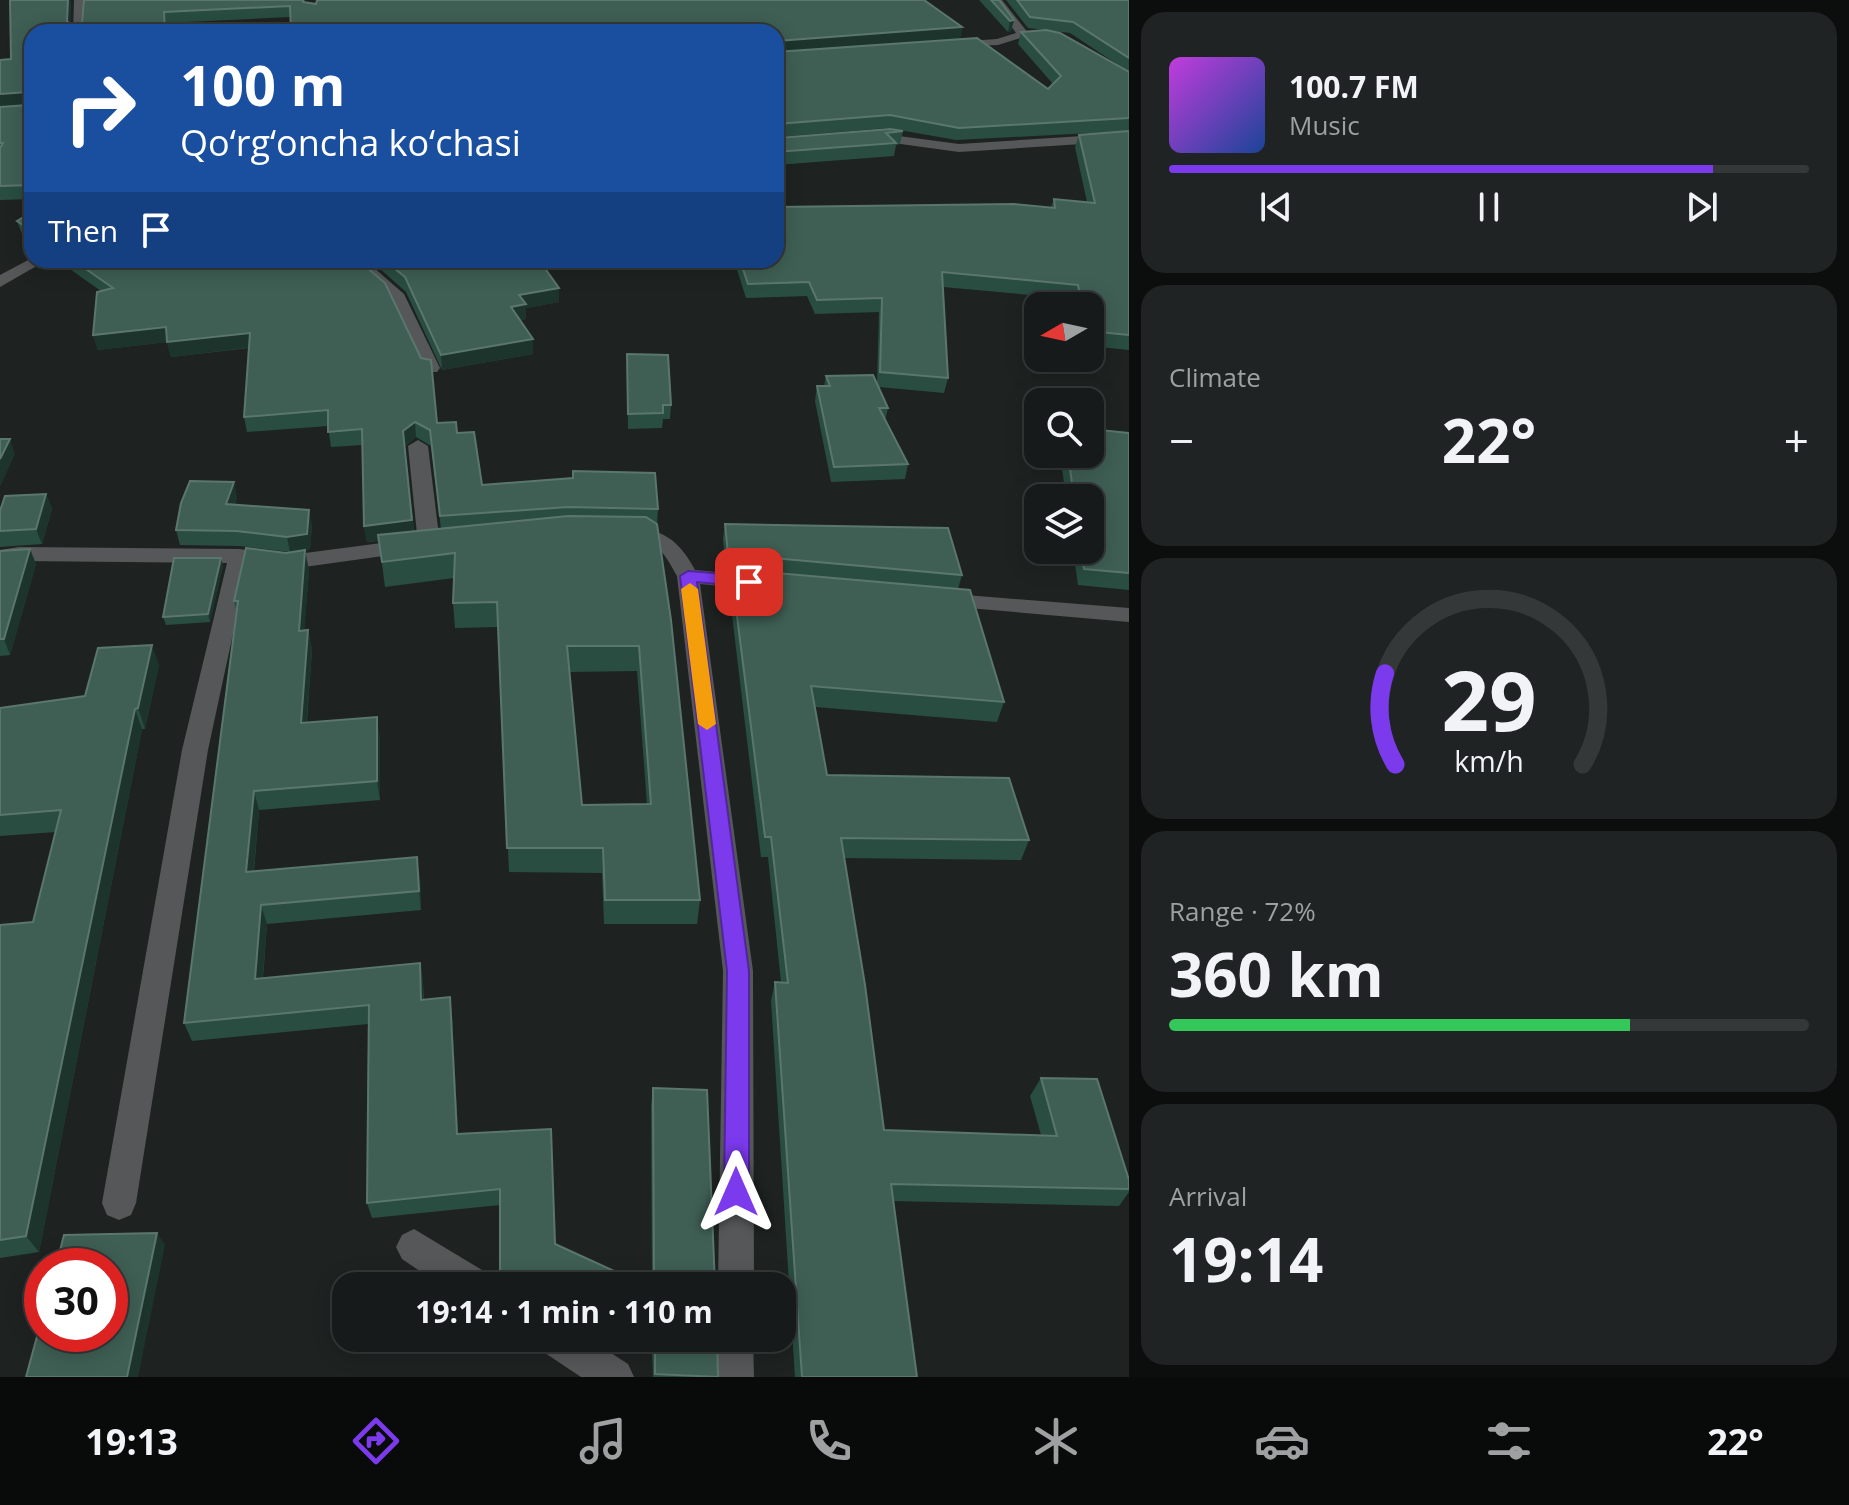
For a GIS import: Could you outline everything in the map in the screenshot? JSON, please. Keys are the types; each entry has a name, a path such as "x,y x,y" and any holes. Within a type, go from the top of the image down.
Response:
{"street":[{"path":"78,24 79,0"},
{"path":"997,0 1023,34"},
{"path":"936,46 998,42 1023,34 1037,35"},
{"path":"850,137 911,137 937,146 959,148 1129,137"},
{"path":"0,282 25,268"},
{"path":"365,268 396,294 431,368"},
{"path":"418,446 429,544"},
{"path":"609,533 650,533 672,547 688,576 738,971 736,1272"},
{"path":"0,557 19,554 239,556 290,562 455,541"},
{"path":"119,1203 195,750 239,556"},
{"path":"688,576 783,585"},
{"path":"926,598 1129,615"},
{"path":"414,1247 452,1272"},
{"path":"577,1352 615,1377"},
{"path":"735,1352 735,1377"}],"building":[{"path":"10,0 68,0 67,21 70,24 24,24 24,92 0,94 0,60 11,59"},
{"path":"84,0 303,0 316,4 317,0 924,0 962,27 784,40 784,24 291,24 290,6 164,12 165,24 70,24 82,23"},
{"path":"991,0 999,0 1014,20 1010,21"},
{"path":"1017,0 1129,0 1129,58 1073,22 1030,17"},
{"path":"1046,30 1060,33 1129,72 1129,118 959,128 890,115 784,123 784,51 977,38 1048,89 1061,76 1021,32"},
{"path":"24,105 24,185 0,186 0,148 3,143 0,143 0,107"},
{"path":"890,129 903,131 886,133 896,143 784,151 784,138"},
{"path":"1129,131 1129,335 1104,332 1104,292 1079,292 1078,285 942,272 948,378 880,372 882,298 817,300 809,282 748,284 743,268 784,268 784,207 1014,204 1055,208 1054,199 1095,203 1079,135"},
{"path":"84,268 367,268 385,283 421,358 431,360 437,423 456,422 457,433 474,432 482,485 573,478 573,471 655,473 658,509 568,507 440,516 430,430 415,422 403,431 412,520 364,526 362,429 328,432 328,410 244,417 250,333 167,342 166,327 93,335 97,292 113,288"},
{"path":"394,268 545,268 559,288 519,295 526,304 511,307 533,339 441,355 405,277"},
{"path":"627,354 668,355 671,405 663,405 663,413 628,414"},
{"path":"873,375 888,408 879,408 908,464 834,467 817,386 830,386 826,376"},
{"path":"1104,430 1129,433 1129,573 1084,569 1083,564 1104,564 1104,484 1072,484 1070,468 1104,468"},
{"path":"0,439 10,439 0,459"},
{"path":"190,481 234,482 226,504 309,510 307,534 287,537 236,531 176,530 181,503"},
{"path":"46,494 36,529 0,531 0,511 5,496"},
{"path":"568,516 646,517 657,524 671,620 700,900 605,900 603,848 507,848 497,602 453,603 455,553 382,562 378,535","holes":["567,646 639,646 651,804 582,805"]},
{"path":"725,524 948,528 962,575 728,554"},
{"path":"246,548 286,553 305,550 299,631 308,630 301,723 377,717 377,781 254,791 246,872 417,857 419,891 261,905 255,979 420,963 421,1000 450,997 457,1134 551,1129 555,1244 616,1272 500,1270 500,1189 367,1203 369,1005 184,1023 238,601 234,601"},
{"path":"30,549 4,639 0,639 0,551"},
{"path":"174,558 221,558 208,614 163,617"},
{"path":"731,569 970,590 1004,702 811,686 827,775 1009,778 1029,840 841,838 884,1130 1057,1136 1041,1078 1097,1079 1129,1180 1129,1189 891,1184 917,1377 802,1377 775,982 788,983 771,837 765,837"},
{"path":"152,645 138,708 135,709 26,1236 0,1240 0,925 33,922 61,810 0,815 0,708 85,696 98,648"},
{"path":"653,1088 707,1090 714,1272 654,1272"},
{"path":"157,1233 127,1377 26,1377 33,1352 128,1352 128,1248 61,1248 64,1235"},
{"path":"655,1352 717,1352 718,1377 655,1374"}],"slow traffic":[{"path":"690,589 707,724"}],"route":[{"path":"736,1192 738,971 688,576 749,582"}]}
